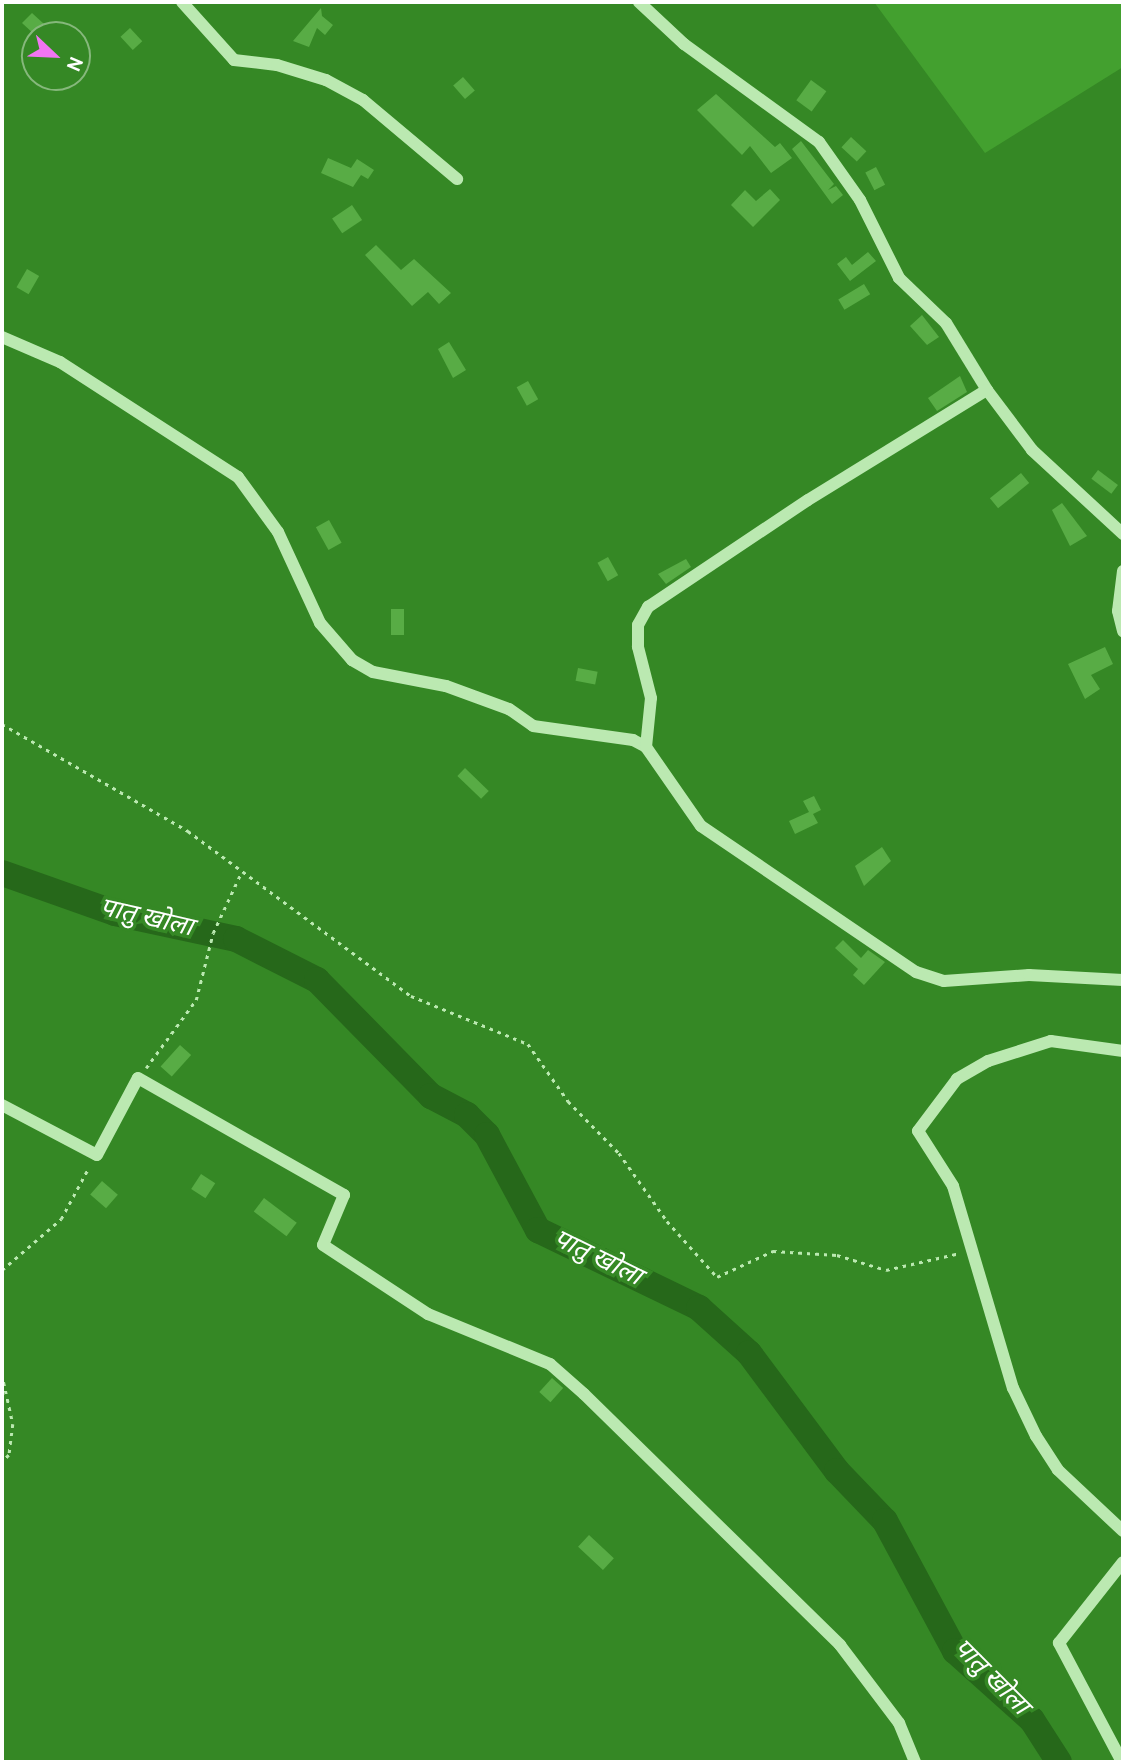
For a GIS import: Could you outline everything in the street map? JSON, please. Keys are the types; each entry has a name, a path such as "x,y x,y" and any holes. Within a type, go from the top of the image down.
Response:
{"street":[{"path":"182,2 234,60 277,65 326,80 363,100 457,179"},
{"path":"639,2 684,44 747,84 819,142 860,200 899,278 946,323 987,390 1032,450 1123,534"},
{"path":"2,337 61,362 238,477 284,543 320,623 352,660 373,672 446,686 509,709 533,726 633,740 646,747 701,826 916,972 944,981 1029,975 1123,980"},
{"path":"646,747 651,698 638,647 638,625 648,607 808,500 987,390"},
{"path":"1123,571 1118,611 1123,631"},
{"path":"1123,1051 1082,1042 1024,1048 957,1079 937,1102 918,1131 953,1186 1013,1388 1036,1436 1058,1470 1123,1531"},
{"path":"2,1105 97,1155 138,1078 344,1195 323,1245 428,1314 550,1364 584,1394 840,1645 900,1723 915,1762"},
{"path":"1122,1762 1059,1643 1123,1562"}],"path":[{"path":"2,724 188,831 241,873 411,996 528,1044 568,1101 619,1153 667,1221 717,1277 773,1251 836,1255 886,1270 971,1251"},
{"path":"138,1078 196,1000 213,933 241,873"},
{"path":"2,1270 61,1219 97,1155"},
{"path":"2,1374 13,1424 9,1455 2,1462"}],"green space":[{"path":"874,2 1123,2 1123,67 985,153"}],"building":[{"path":"321,8 322,16 333,25 325,35 317,28 309,47 293,41"},
{"path":"32,13 41,21 24,21"},
{"path":"130,28 142,41 133,50 120,37"},
{"path":"463,77 475,91 465,99 453,86"},
{"path":"811,80 826,91 812,111 796,100"},
{"path":"716,94 775,147 780,143 792,158 771,173 750,146 742,155 697,110"},
{"path":"851,137 866,151 857,162 841,147"},
{"path":"801,141 834,184 828,190 836,186 843,195 832,204 792,149"},
{"path":"328,158 351,168 357,159 374,170 368,179 361,175 353,187 321,173"},
{"path":"876,167 885,185 874,190 865,172"},
{"path":"770,189 780,200 753,227 731,205 745,190 756,201"},
{"path":"352,205 362,220 342,233 332,218"},
{"path":"376,245 401,270 414,259 451,293 439,304 428,292 412,306 365,255"},
{"path":"868,252 876,261 850,281 837,264 846,257 852,265"},
{"path":"27,269 39,276 29,294 16,287"},
{"path":"864,284 870,294 844,310 838,299"},
{"path":"922,315 939,337 927,345 910,326"},
{"path":"449,342 466,370 453,378 438,349"},
{"path":"960,376 967,392 937,411 928,398"},
{"path":"528,381 538,399 527,406 517,387"},
{"path":"1098,470 1118,485 1111,494 1091,479"},
{"path":"1021,473 1029,483 998,508 990,498"},
{"path":"1062,503 1087,536 1070,546 1052,510"},
{"path":"329,520 342,543 328,550 316,527"},
{"path":"608,557 618,575 608,581 598,563"},
{"path":"686,559 691,567 666,584 658,574"},
{"path":"391,609 404,609 404,635 391,635"},
{"path":"1105,647 1113,664 1091,675 1100,689 1085,699 1068,664"},
{"path":"578,668 598,672 595,685 576,681"},
{"path":"465,768 489,791 481,799 457,776"},
{"path":"814,796 821,810 813,814 818,823 795,834 789,821 809,812 803,801"},
{"path":"882,847 891,861 864,886 855,866"},
{"path":"843,940 861,958 868,950 885,962 864,985 853,975 858,969 835,948"},
{"path":"180,1045 191,1055 172,1077 161,1067"},
{"path":"201,1174 215,1183 205,1198 191,1189"},
{"path":"102,1181 118,1195 106,1208 90,1195"},
{"path":"264,1198 297,1223 287,1236 254,1212"},
{"path":"552,1378 563,1388 550,1402 539,1392"},
{"path":"589,1535 614,1558 603,1570 578,1547"}],"waterway":[{"name":"पातु खोला","path":"2,873 115,913 236,939 317,980 431,1096 467,1115 487,1135 538,1230 699,1308 749,1353 837,1471 885,1521 955,1651 1032,1720 1059,1762"}]}
